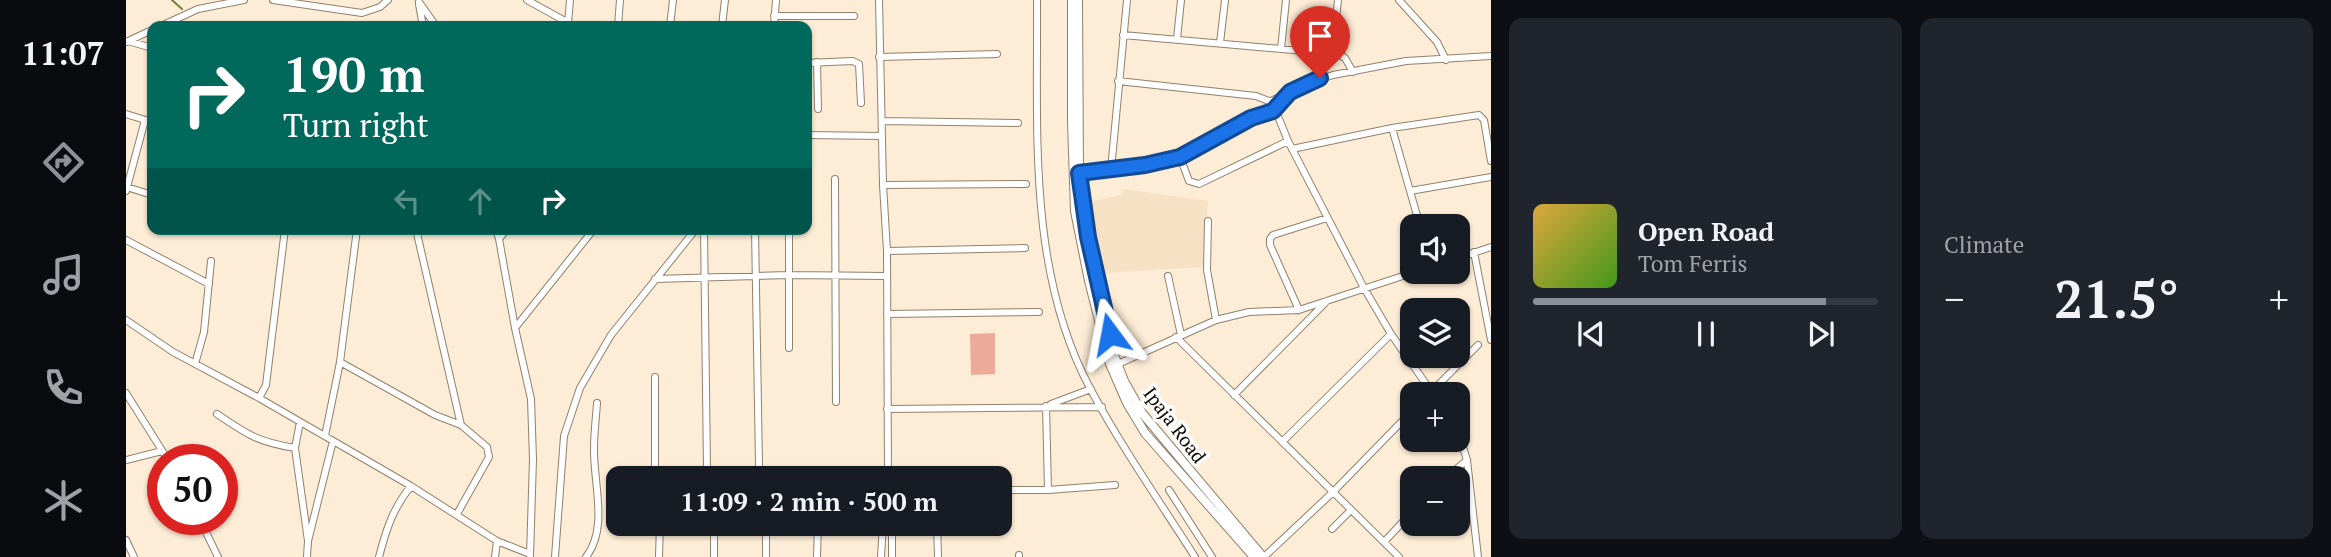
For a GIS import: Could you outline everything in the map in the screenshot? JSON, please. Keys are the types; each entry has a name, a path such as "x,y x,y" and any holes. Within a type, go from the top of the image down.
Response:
{"main road":[{"name":"Ipaja Road","path":"1072,0 1073,181 1110,364 1127,403 1146,432 1263,557"},
{"name":"Ipaja Road","path":"1078,0 1079,173 1084,238 1118,364 1142,412 1254,557"}],"street":[{"path":"172,21 198,9 244,0"},
{"path":"273,0 362,13 380,7 388,0"},
{"path":"527,0 566,21"},
{"path":"570,0 571,21"},
{"path":"618,21 620,0"},
{"path":"671,21 673,0"},
{"path":"723,21 725,0"},
{"path":"774,21 776,0"},
{"path":"879,0 887,251 888,466"},
{"path":"1037,0 1038,154 1048,265 1066,332 1091,389 1195,557"},
{"path":"1111,170 1127,0"},
{"path":"1177,39 1181,0"},
{"path":"1220,43 1225,0"},
{"path":"1281,49 1286,0"},
{"path":"1332,54 1338,0"},
{"path":"1399,0 1437,42 1446,60"},
{"path":"419,1 422,21"},
{"path":"419,1 433,21"},
{"path":"774,16 854,16"},
{"path":"127,42 147,32"},
{"path":"1124,35 1332,54 1345,58 1353,72"},
{"path":"127,42 147,47"},
{"path":"879,57 997,54"},
{"path":"1079,173 1145,165 1180,157 1270,107 1290,92 1320,78 1406,61 1491,56"},
{"path":"812,62 853,61 859,64 861,103"},
{"path":"817,62 818,109"},
{"path":"1118,81 1256,96 1270,107 1364,288 1424,382"},
{"path":"126,114 147,120"},
{"path":"1292,149 1392,128 1479,115 1484,120 1491,161"},
{"path":"882,121 1018,123"},
{"path":"147,127 127,189 147,194"},
{"path":"1392,128 1417,214"},
{"path":"812,135 882,136"},
{"path":"1180,157 1189,181 1199,184 1288,141"},
{"path":"1410,191 1491,177"},
{"path":"835,179 836,402"},
{"path":"883,185 1026,184"},
{"path":"1298,310 1269,239 1273,235 1327,218"},
{"path":"1208,220 1207,270 1216,320"},
{"path":"260,398 266,385 284,235"},
{"path":"325,436 340,362 356,235"},
{"path":"417,235 461,425"},
{"path":"126,320 173,352 260,398 411,486 497,541 530,555 533,459 531,399 498,235"},
{"path":"499,239 502,235"},
{"path":"515,328 589,235"},
{"path":"555,557 564,436 580,388 611,335 691,235"},
{"path":"704,235 707,466"},
{"path":"755,235 759,465"},
{"path":"789,235 789,348"},
{"path":"126,240 209,284"},
{"path":"1470,254 1491,247"},
{"path":"887,251 1025,248"},
{"path":"1474,252 1491,340"},
{"path":"195,364 204,332 211,261"},
{"path":"655,279 788,275 887,276"},
{"path":"1168,276 1178,336 1234,395 1399,557"},
{"path":"1118,364 1216,320 1249,312 1298,310 1400,277"},
{"path":"1234,395 1328,300"},
{"path":"887,314 1039,312"},
{"path":"1282,442 1391,334"},
{"path":"1442,382 1478,345"},
{"path":"340,362 435,415 461,425 487,447 489,457 457,514"},
{"path":"655,377 655,466"},
{"path":"1046,406 1091,389"},
{"path":"126,395 158,444"},
{"path":"586,557 593,546 599,516 594,448 597,403"},
{"path":"1046,406 1048,490"},
{"path":"887,409 1102,407"},
{"path":"217,414 250,436 270,444 295,448"},
{"path":"300,422 295,448 308,541"},
{"path":"1263,557 1332,493 1400,423"},
{"path":"307,557 308,541 333,441"},
{"path":"1465,452 1478,557"},
{"path":"126,460 147,455"},
{"path":"1460,466 1467,460"},
{"path":"1012,490 1115,485"},
{"path":"379,557 390,519 398,502 411,486"},
{"path":"1169,490 1212,557"},
{"path":"1332,529 1350,511"},
{"path":"1384,542 1400,525"},
{"path":"207,535 218,557"},
{"path":"659,557 660,536"},
{"path":"714,536 714,557"},
{"path":"766,536 766,557"},
{"path":"817,557 818,536"},
{"path":"881,557 882,536"},
{"path":"892,536 892,557"},
{"path":"937,536 938,557"},
{"path":"126,540 134,557"},
{"path":"495,557 497,541"}],"shaded area":[{"path":"1123,189 1208,201 1205,267 1103,273 1087,202 1123,195"},
{"path":"995,333 995,374 971,375 970,334"}],"waterway":[{"path":"172,0 182,9"}],"route":[{"path":"1110,334 1088,237 1079,173 1145,165 1180,157 1251,118 1273,111 1290,92 1320,78"}]}
